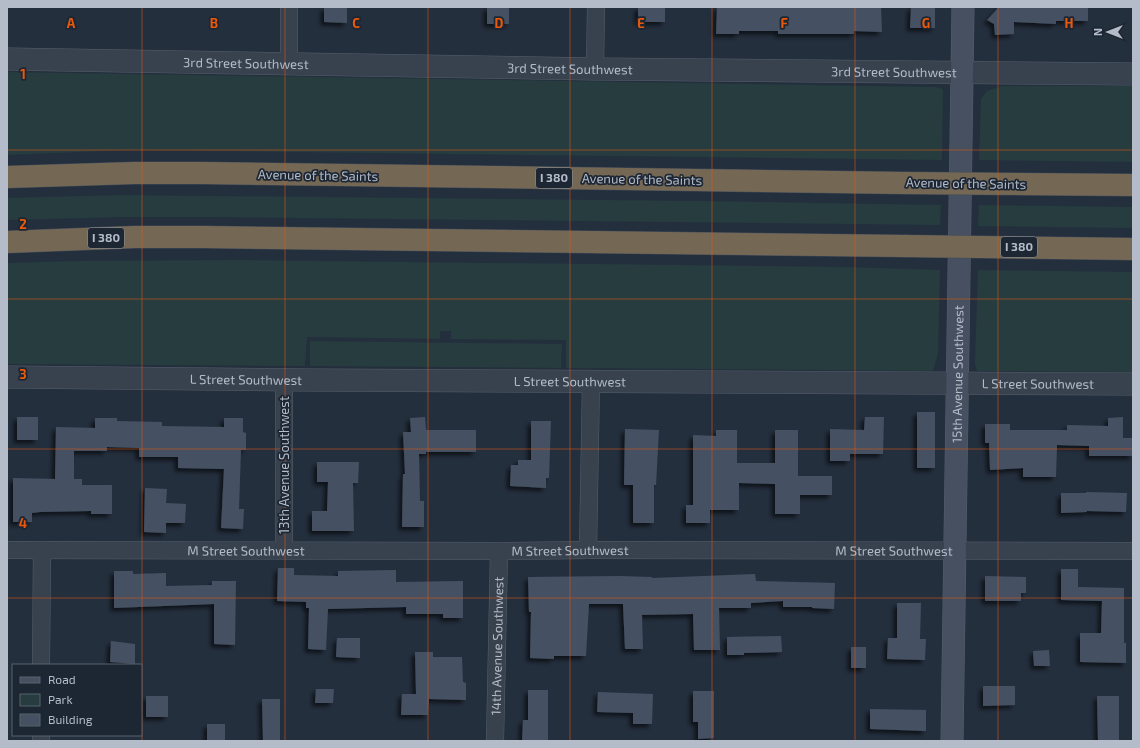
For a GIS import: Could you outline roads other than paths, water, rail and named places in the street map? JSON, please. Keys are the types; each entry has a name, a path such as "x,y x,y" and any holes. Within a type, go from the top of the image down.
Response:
{"highway":[{"name":"Avenue of the Saints","path":"7,178 134,173 203,173 1133,185"},
{"name":"I 380","path":"7,242 135,237 204,237 1133,249"}],"main road":[{"name":"15th Avenue Southwest","path":"952,741 963,7"}],"street":[{"path":"289,7 289,63"},
{"path":"595,69 596,7"},
{"name":"3rd Street Southwest","path":"7,59 595,69 1133,74"},
{"name":"L Street Southwest","path":"7,377 591,382 1133,384"},
{"name":"13th Avenue Southwest","path":"284,380 284,550"},
{"path":"588,550 591,382"},
{"name":"M Street Southwest","path":"7,550 1133,551"},
{"path":"41,664 42,550"},
{"name":"14th Avenue Southwest","path":"495,741 499,551"}]}
